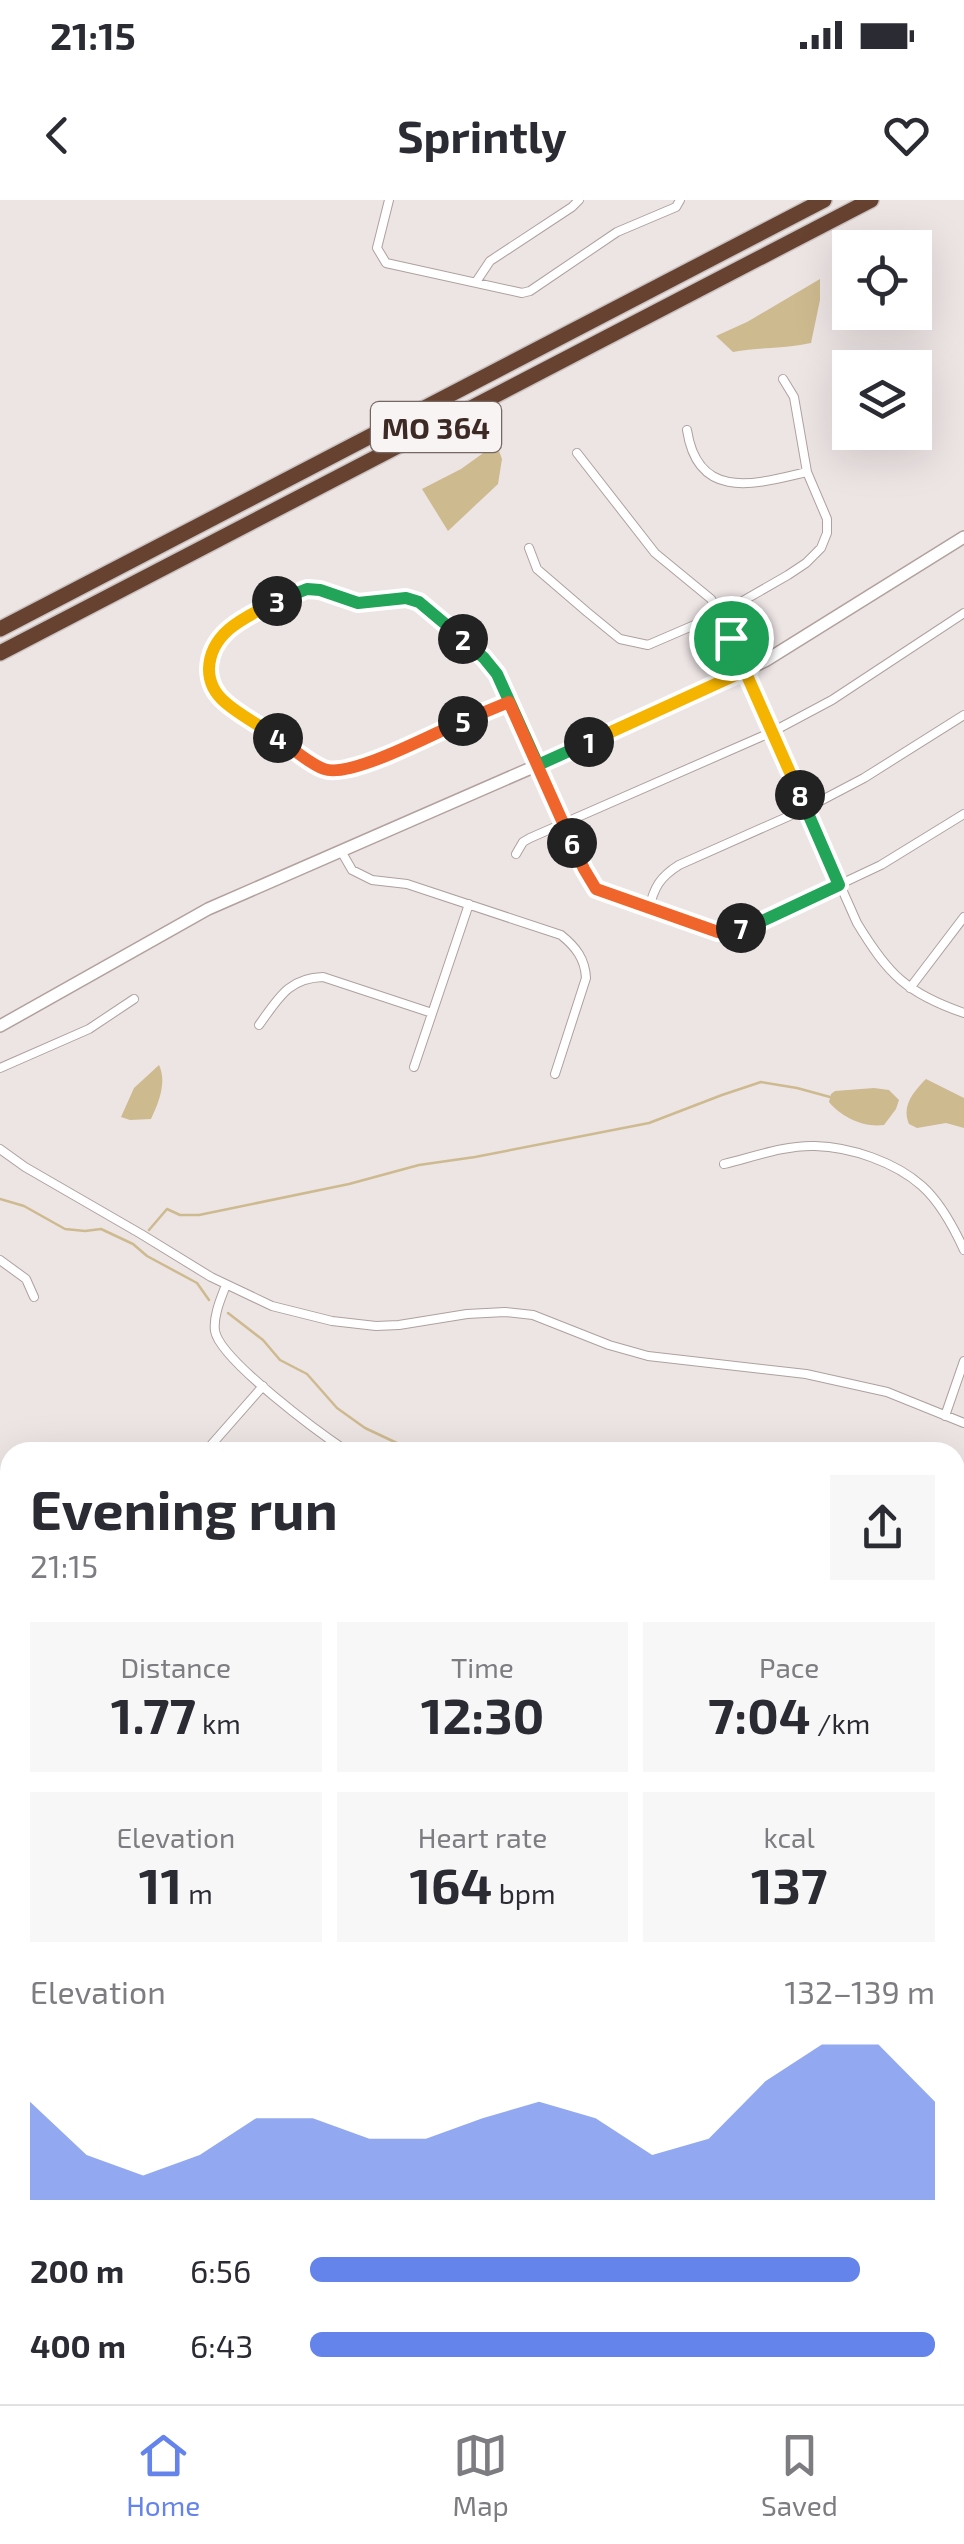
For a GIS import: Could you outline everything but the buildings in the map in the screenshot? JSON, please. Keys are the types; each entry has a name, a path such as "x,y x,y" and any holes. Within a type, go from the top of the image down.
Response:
{"highway":[{"name":"MO 364","path":"0,628 824,200"},
{"name":"MO 364","path":"0,653 871,200"}],"main road":[{"path":"0,1026 208,909 776,656 964,537"}],"street":[{"path":"389,200 377,248 386,263 515,293 530,291 617,232 676,207 680,200"},
{"path":"476,282 490,261 578,200"},
{"path":"529,548 536,569 620,640 648,645 770,588 806,563 821,548 827,534 827,519 808,472 794,397 782,379"},
{"path":"687,430 698,462 708,474 722,481 745,484 808,472"},
{"path":"577,453 656,553 711,599 720,614 731,638 731,648 745,670 839,885 878,958 910,988 964,1013"},
{"path":"509,702 363,765 336,772 323,769 226,703 210,680 209,664 222,634 298,591 320,590 358,603 406,598 419,602 497,674 596,889 718,932 760,922 882,866 964,814"},
{"path":"516,854 523,842 772,732 832,700 964,614"},
{"path":"649,909 661,876 727,842 806,809 864,778 964,715"},
{"path":"341,851 352,870 372,880 407,884 561,936 572,944 582,958 586,978 554,1074"},
{"path":"414,1067 469,904"},
{"path":"910,988 964,918"},
{"path":"259,1025 295,982 323,977 432,1013"},
{"path":"0,1068 89,1029 134,998"},
{"path":"724,1164 814,1146 850,1150 881,1161 919,1183 953,1226 964,1250"},
{"path":"0,1150 226,1285 272,1306 332,1321 376,1326 399,1326 466,1314 534,1315 609,1346 648,1356 806,1374 887,1392 964,1423"},
{"path":"0,1260 26,1279 34,1296"},
{"path":"226,1285 215,1332 226,1351 262,1386 335,1442"},
{"path":"945,1416 964,1361"},
{"path":"214,1442 262,1386"}],"shaded area":[{"path":"820,279 811,343 733,352 716,336 747,322"},
{"path":"493,446 502,459 498,484 448,531 422,489 461,469"},
{"path":"159,1065 162,1085 151,1119 121,1117 134,1088"},
{"path":"926,1079 964,1098 964,1128 946,1123 917,1128 909,1124 908,1105"},
{"path":"889,1090 899,1100 884,1125 854,1120 829,1102 835,1091"}],"waterway":[{"path":"149,1230 167,1209 180,1215 199,1215 349,1184 419,1165 649,1123 761,1082 830,1097"},
{"path":"0,1199 24,1206 65,1229 101,1229 133,1244 197,1283 209,1300"},
{"path":"228,1313 263,1340 280,1360 307,1374 337,1408 365,1428 395,1442"}],"route":[{"path":"316,589 358,603 406,598 419,602 497,674 538,765 742,672 731,648 731,638 750,668 745,671 839,885 760,922 718,932 596,889 584,869 509,702 363,765 336,772 323,769 226,703 210,680 209,664 222,634 289,594 316,589"}]}
